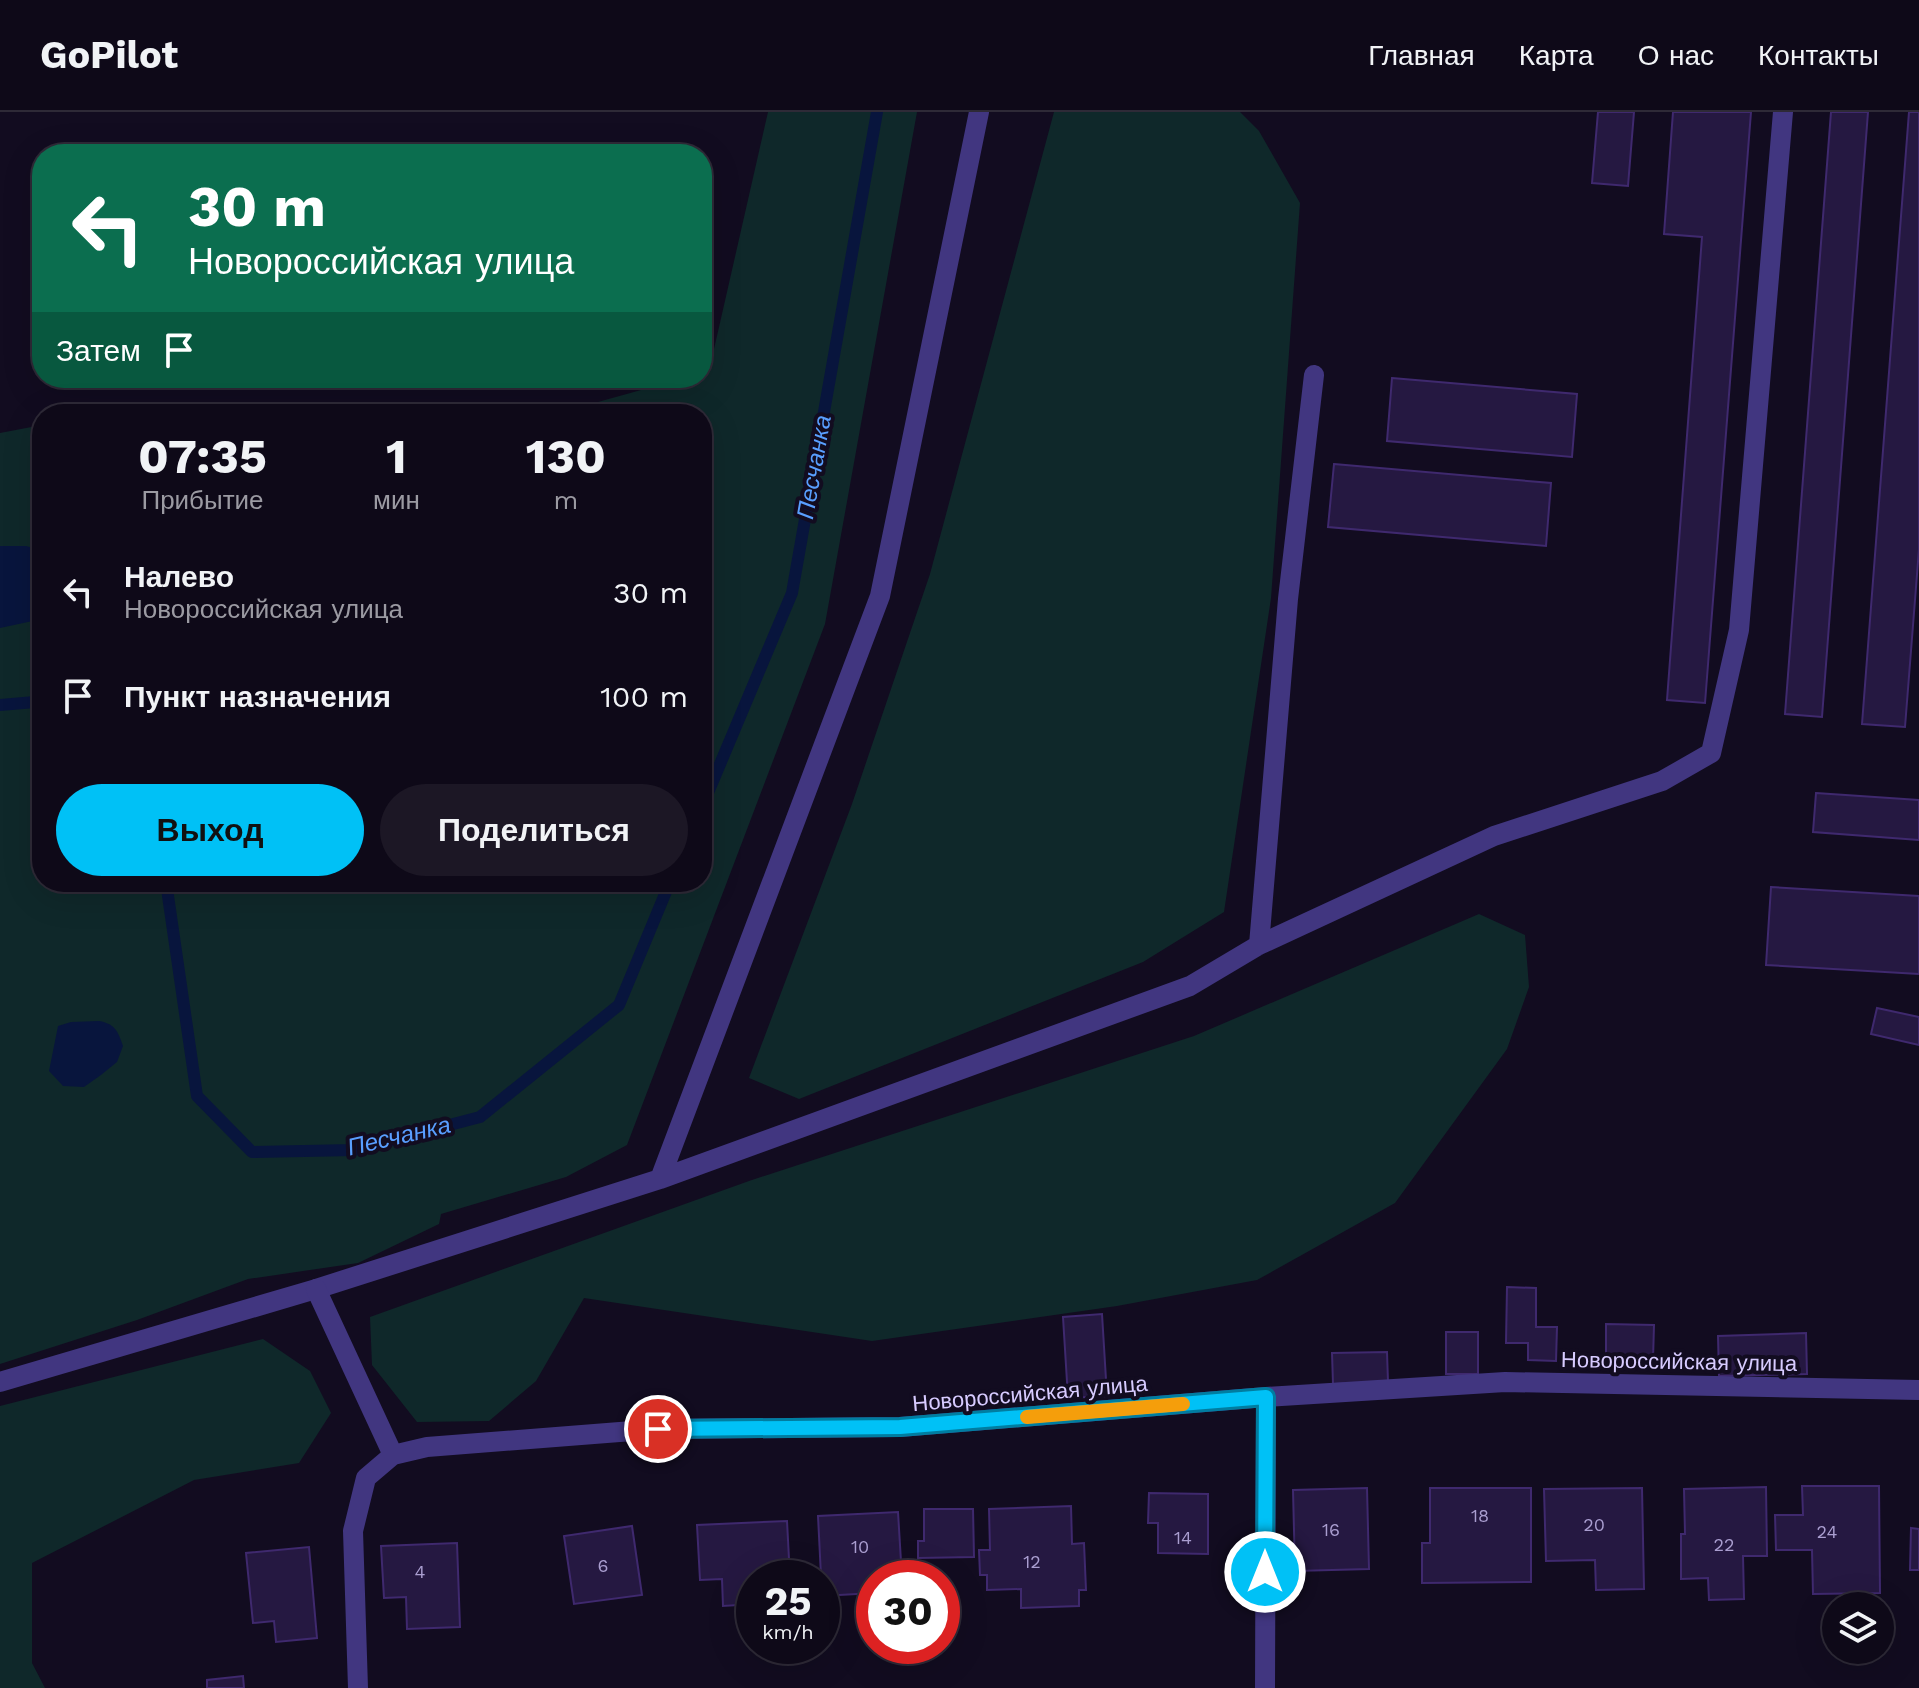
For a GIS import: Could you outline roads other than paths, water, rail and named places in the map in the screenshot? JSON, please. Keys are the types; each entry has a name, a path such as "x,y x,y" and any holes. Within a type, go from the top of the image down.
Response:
{"street":[{"path":"660,1179 880,596 979,112"},
{"path":"0,1382 316,1289 660,1179 1190,986 1259,945 1494,836 1662,781 1711,753 1739,630 1783,112"},
{"path":"1259,945 1288,599 1314,375"},
{"path":"316,1289 393,1455 366,1478 353,1531 358,1688"},
{"name":"Новороссийская улица","path":"393,1455 427,1447 658,1429 900,1427 1266,1397 1505,1382 1919,1390"},
{"path":"1265,1688 1266,1397"}],"water":[{"path":"0,546 32,548 32,621 0,628"},
{"path":"99,1021 112,1026 119,1036 123,1046 117,1062 84,1087 63,1086 49,1071 58,1026"}],"waterway":[{"name":"Песчанка","path":"712,783 792,593 877,112"},
{"name":"Песчанка","path":"0,705 32,702"},
{"name":"Песчанка","path":"167,892 197,1096 252,1152 354,1150 480,1117 619,1005 666,892"}]}
